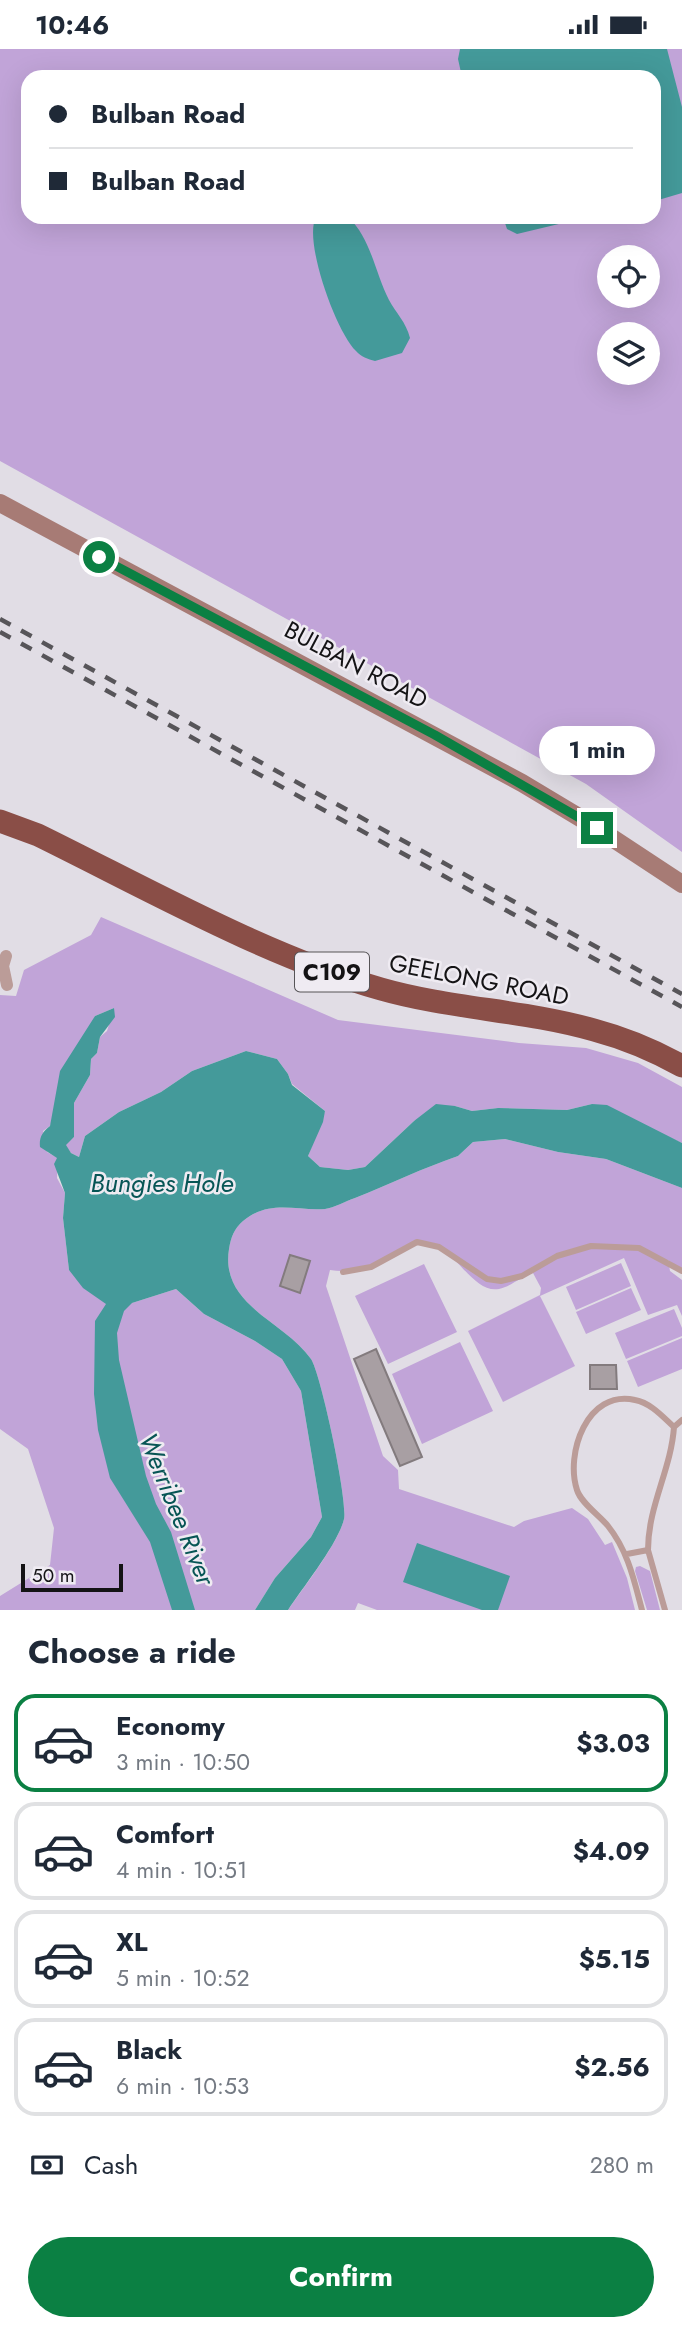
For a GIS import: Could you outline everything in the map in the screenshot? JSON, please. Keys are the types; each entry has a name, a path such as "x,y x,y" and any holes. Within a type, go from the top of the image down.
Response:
{"highway":[{"name":"GEELONG ROAD","path":"0,821 38,835 316,967 381,989 449,1005 594,1030 660,1054 682,1066"}],"street":[{"name":"BULBAN ROAD","path":"0,503 468,753 597,828 682,884"},
{"path":"3,963 7,985"}],"lane":[{"path":"343,1272 371,1267 417,1242 439,1247 487,1279 501,1281 522,1276 556,1256 591,1246 639,1248 682,1271"},
{"path":"642,1610 626,1554 609,1527 578,1493 572,1462 578,1441 599,1406 609,1401 635,1399 653,1408 674,1427"},
{"path":"665,1610 648,1550 648,1529 656,1495 672,1453 674,1427 682,1420"},
{"path":"626,1554 648,1550"}],"shaded area":[{"path":"0,49 682,49 682,852 586,784 0,461"},
{"path":"101,917 338,1020 519,1043 586,1048 638,1063 682,1087 682,1143 592,1104 567,1110 498,1108 472,1111 455,1106 414,1121 365,1167 348,1170 320,1167 308,1156 325,1111 292,1084 277,1059 246,1051 192,1071 161,1092 119,1112 85,1136 79,1157 71,1153 65,1145 74,1137 74,1103 90,1075 91,1059 97,1053 100,1037 107,1031 114,1008 95,1016 50,1126 43,1131 47,1152 58,1158 57,1178 65,1193 63,1218 69,1270 132,1303 176,1289 204,1314 282,1359 301,1391 322,1517 311,1537 275,1578 255,1610 0,1610 0,1596 50,1565 54,1528 28,1449 0,1429 0,995 16,996 24,970 91,935"},
{"path":"505,1139 558,1152 606,1159 682,1188 682,1271 668,1260 670,1271 682,1280 682,1316 677,1305 648,1315 624,1258 540,1296 575,1366 503,1402 468,1331 540,1295 541,1288 533,1273 503,1288 489,1289 437,1246 416,1243 360,1269 330,1270 326,1286 383,1456 398,1470 399,1489 514,1527 524,1521 572,1508 588,1519 605,1545 612,1542 627,1578 635,1610 377,1610 358,1603 355,1610 288,1610 328,1553 340,1529 344,1519 342,1489 327,1411 311,1359 300,1346 244,1299 234,1285 229,1269 229,1249 233,1233 243,1221 263,1210 283,1207 332,1207 458,1156 473,1142"},
{"path":"621,1263 631,1286 576,1310 566,1287"},
{"path":"424,1264 457,1332 388,1364 355,1296"},
{"path":"631,1288 641,1310 586,1334 576,1312"},
{"path":"674,1309 682,1328 682,1336 626,1359 615,1333"},
{"path":"682,1338 682,1369 638,1387 627,1361"},
{"path":"460,1342 493,1411 422,1444 392,1374"},
{"path":"636,1567 650,1571 660,1610 647,1610 635,1571"}],"water":[{"path":"460,49 667,49 682,107 682,193 661,199 661,70 460,70 458,59"},
{"path":"314,224 356,225 367,245 384,290 408,332 410,338 402,353 375,361 360,355 348,341 324,286"},
{"path":"505,224 559,224 517,234 507,229"},
{"name":"Bungies Hole","path":"114,1008 115,1017 100,1037 97,1053 91,1059 90,1075 74,1103 74,1137 66,1145 71,1153 79,1157 85,1136 119,1112 161,1092 192,1071 246,1051 277,1059 292,1085 325,1111 308,1156 320,1167 348,1170 365,1167 436,1104 472,1111 498,1108 567,1110 592,1104 607,1105 682,1143 682,1188 606,1159 558,1152 505,1139 473,1142 458,1156 332,1207 283,1207 263,1210 253,1214 237,1227 229,1249 229,1269 234,1285 244,1299 300,1346 311,1359 327,1411 342,1489 344,1519 340,1529 328,1553 288,1610 255,1610 275,1578 311,1537 322,1517 301,1391 282,1359 204,1314 176,1289 132,1303 124,1311 117,1333 119,1360 146,1476 156,1504 171,1532 195,1610 172,1610 150,1542 110,1478 98,1430 94,1394 95,1321 106,1304 83,1288 69,1270 63,1218 65,1193 54,1164 57,1158 40,1147 40,1144 42,1135 50,1126 60,1071 95,1016"},
{"path":"417,1543 510,1576 498,1610 482,1610 403,1582"}],"building":[{"path":"290,1255 310,1261 300,1293 280,1286"},
{"path":"376,1349 422,1457 400,1466 354,1359"},
{"path":"590,1365 616,1365 617,1389 590,1389"}],"railway":[{"path":"0,619 682,994"},
{"path":"0,632 682,1007"}],"route":[{"path":"99,557 435,735 597,828"}],"water label":[{"name":"Werribee River","path":"177,1509"}]}
